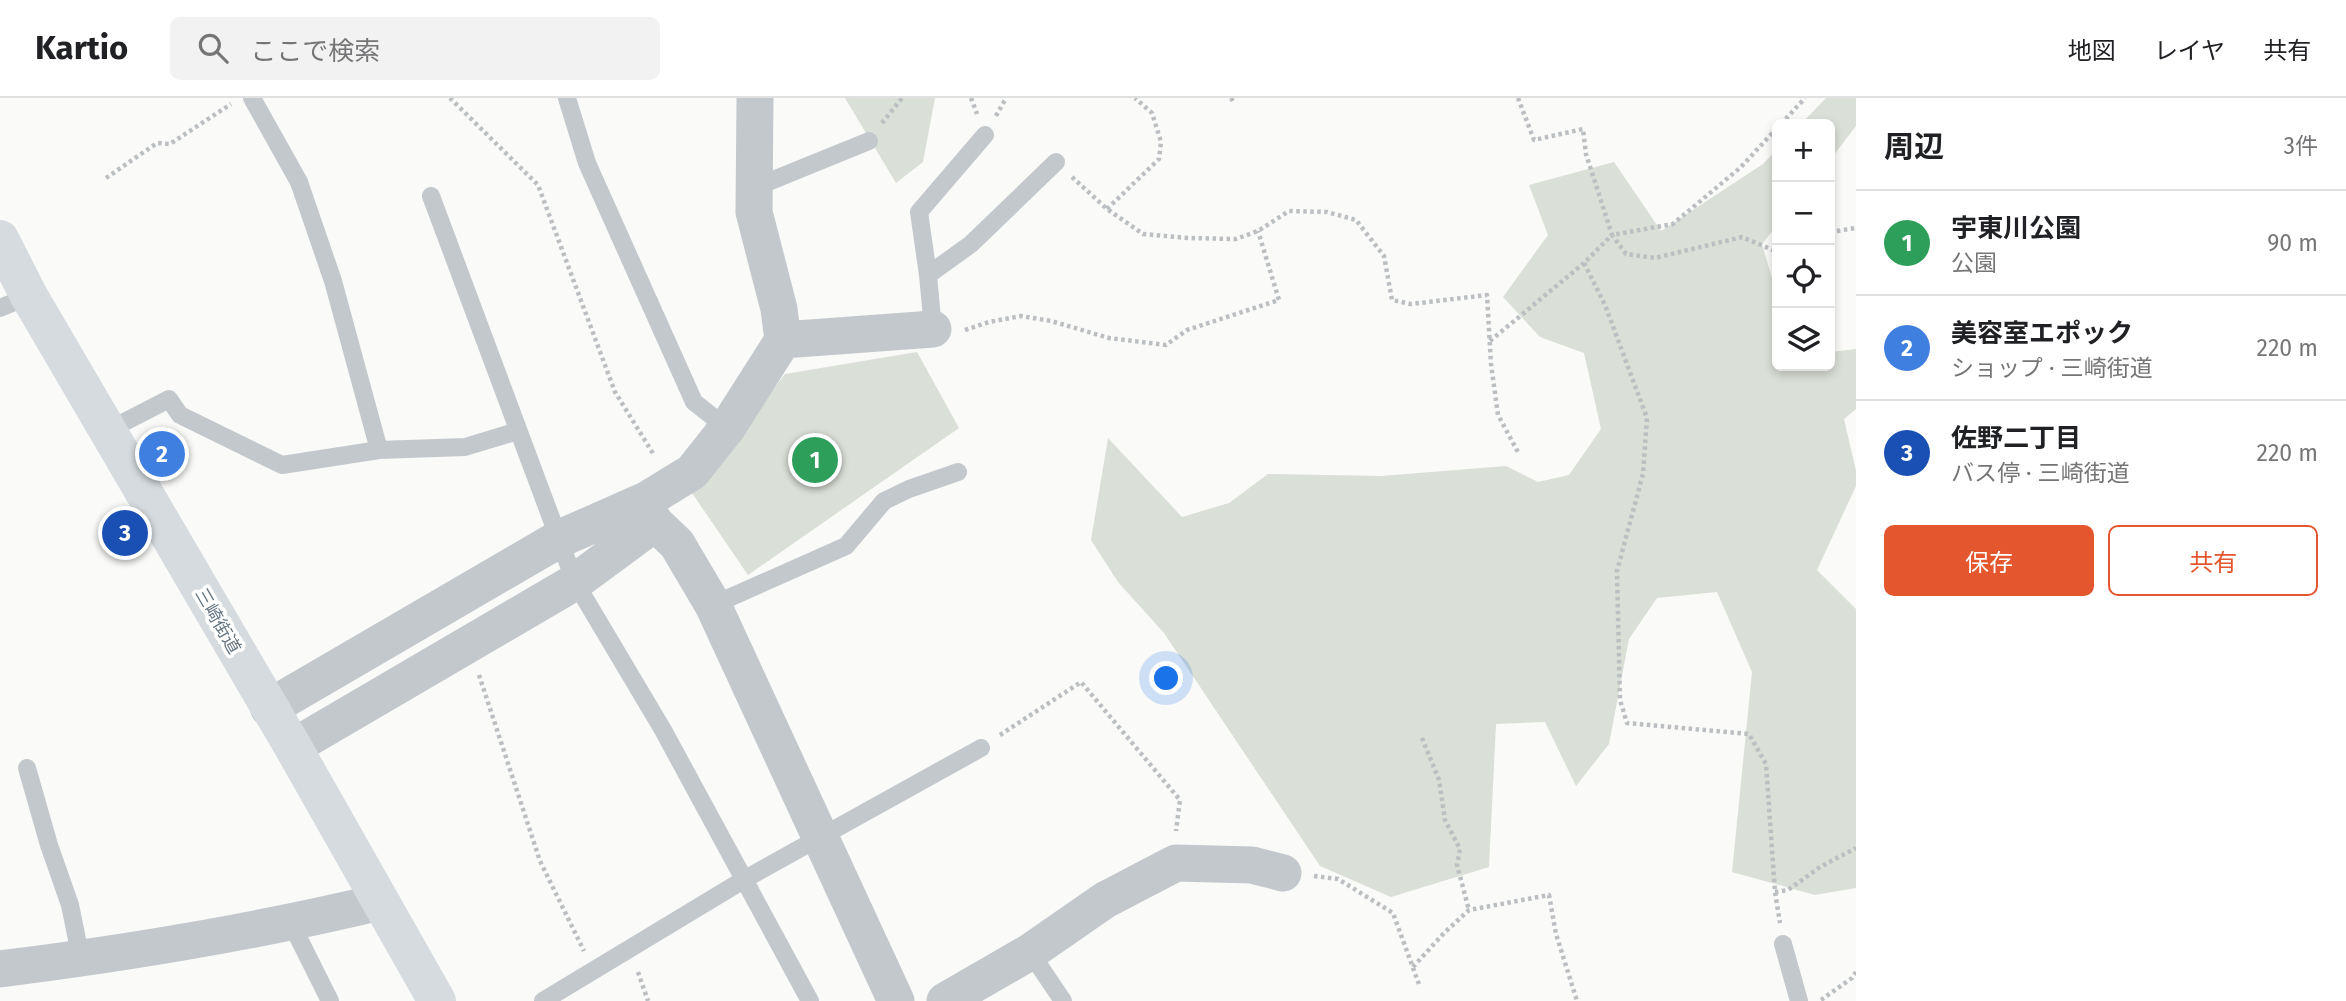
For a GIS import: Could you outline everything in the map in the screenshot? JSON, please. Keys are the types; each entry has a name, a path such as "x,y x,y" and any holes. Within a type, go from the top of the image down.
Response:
{"main road":[{"name":"三崎街道","path":"0,239 15,302 107,430 293,747 437,1001"}],"street":[{"path":"293,747 575,582 692,472 727,428 783,340 779,309 754,212 755,98"},
{"path":"783,340 933,329"},
{"path":"269,708 559,539 657,504"},
{"path":"657,504 713,605 896,1001"},
{"path":"945,1001 1030,952 1105,900 1176,863 1252,865 1283,873"},
{"path":"0,969 80,959 291,923 380,902"}],"lane":[{"path":"252,98 299,181 333,281 379,450"},
{"path":"567,98 587,163 694,402 727,428"},
{"path":"933,329 919,212 985,135"},
{"path":"756,187 869,141"},
{"path":"928,275 971,244 1056,162"},
{"path":"431,196 575,582 663,730 810,1001"},
{"path":"107,430 169,399 180,415 282,465 379,450 465,447 518,431"},
{"path":"713,605 846,547 884,501 958,472"},
{"path":"543,1001 745,880 981,748"},
{"path":"27,768 70,905 80,959"},
{"path":"291,923 330,1001"},
{"path":"1783,944 1799,1001"},
{"path":"1030,952 1063,1001"}],"path":[{"path":"106,178 156,142 170,144 241,98"},
{"path":"450,98 538,185 657,504"},
{"path":"869,141 902,98"},
{"path":"1107,209 1159,159 1161,142 1152,113 1135,98"},
{"path":"1518,98 1534,140 1583,129 1586,154 1612,235 1626,254 1655,258 1742,237 1772,250"},
{"path":"1786,119 1805,98"},
{"path":"1489,341 1584,263 1612,235 1673,224 1741,167 1772,134"},
{"path":"1056,162 1107,209 1143,234 1236,239 1258,231 1289,211 1327,212 1356,220 1384,256 1392,300 1411,304 1487,295 1489,341 1498,415 1519,454"},
{"path":"1835,231 1856,228"},
{"path":"989,322 1021,316 1051,321 1109,338 1166,345 1187,330 1279,300 1258,231"},
{"path":"1584,263 1605,305 1647,418 1643,474 1617,571 1620,701 1627,723 1749,734 1766,764 1775,892 1783,944"},
{"path":"469,645 540,861 593,971"},
{"path":"981,748 1081,682 1180,800 1176,863"},
{"path":"1422,738 1439,780 1445,820 1460,849 1457,865 1469,910"},
{"path":"1775,892 1788,890 1820,867 1856,848"},
{"path":"1283,873 1338,879 1392,913 1420,987"},
{"path":"1413,967 1469,910 1549,895 1556,934 1577,1001"},
{"path":"1821,1001 1853,978 1856,972"}],"shaded area":[{"path":"845,98 935,98 923,162 896,183"},
{"path":"1826,98 1856,98 1856,126 1835,153 1835,119 1806,119"},
{"path":"1772,154 1772,231 1762,244 1772,278 1772,371 1835,371 1835,351 1856,349 1856,409 1844,419 1856,471 1856,486 1817,570 1856,609 1856,888 1815,895 1732,872 1752,672 1717,592 1657,598 1629,639 1609,744 1576,786 1545,722 1496,724 1489,867 1391,897 1320,866 1164,633 1118,582 1091,540 1108,438 1182,517 1229,503 1268,474 1381,476 1506,466 1538,482 1569,475 1601,429 1584,353 1540,337 1503,297 1548,235 1529,185 1614,162 1661,231 1763,164"},
{"path":"917,352 959,428 748,575 692,493 785,374"}],"place":[{"name":"美容室エポック","path":"162,454"},
{"name":"宇東川公園","path":"815,460"},
{"name":"佐野二丁目","path":"125,533"}]}
